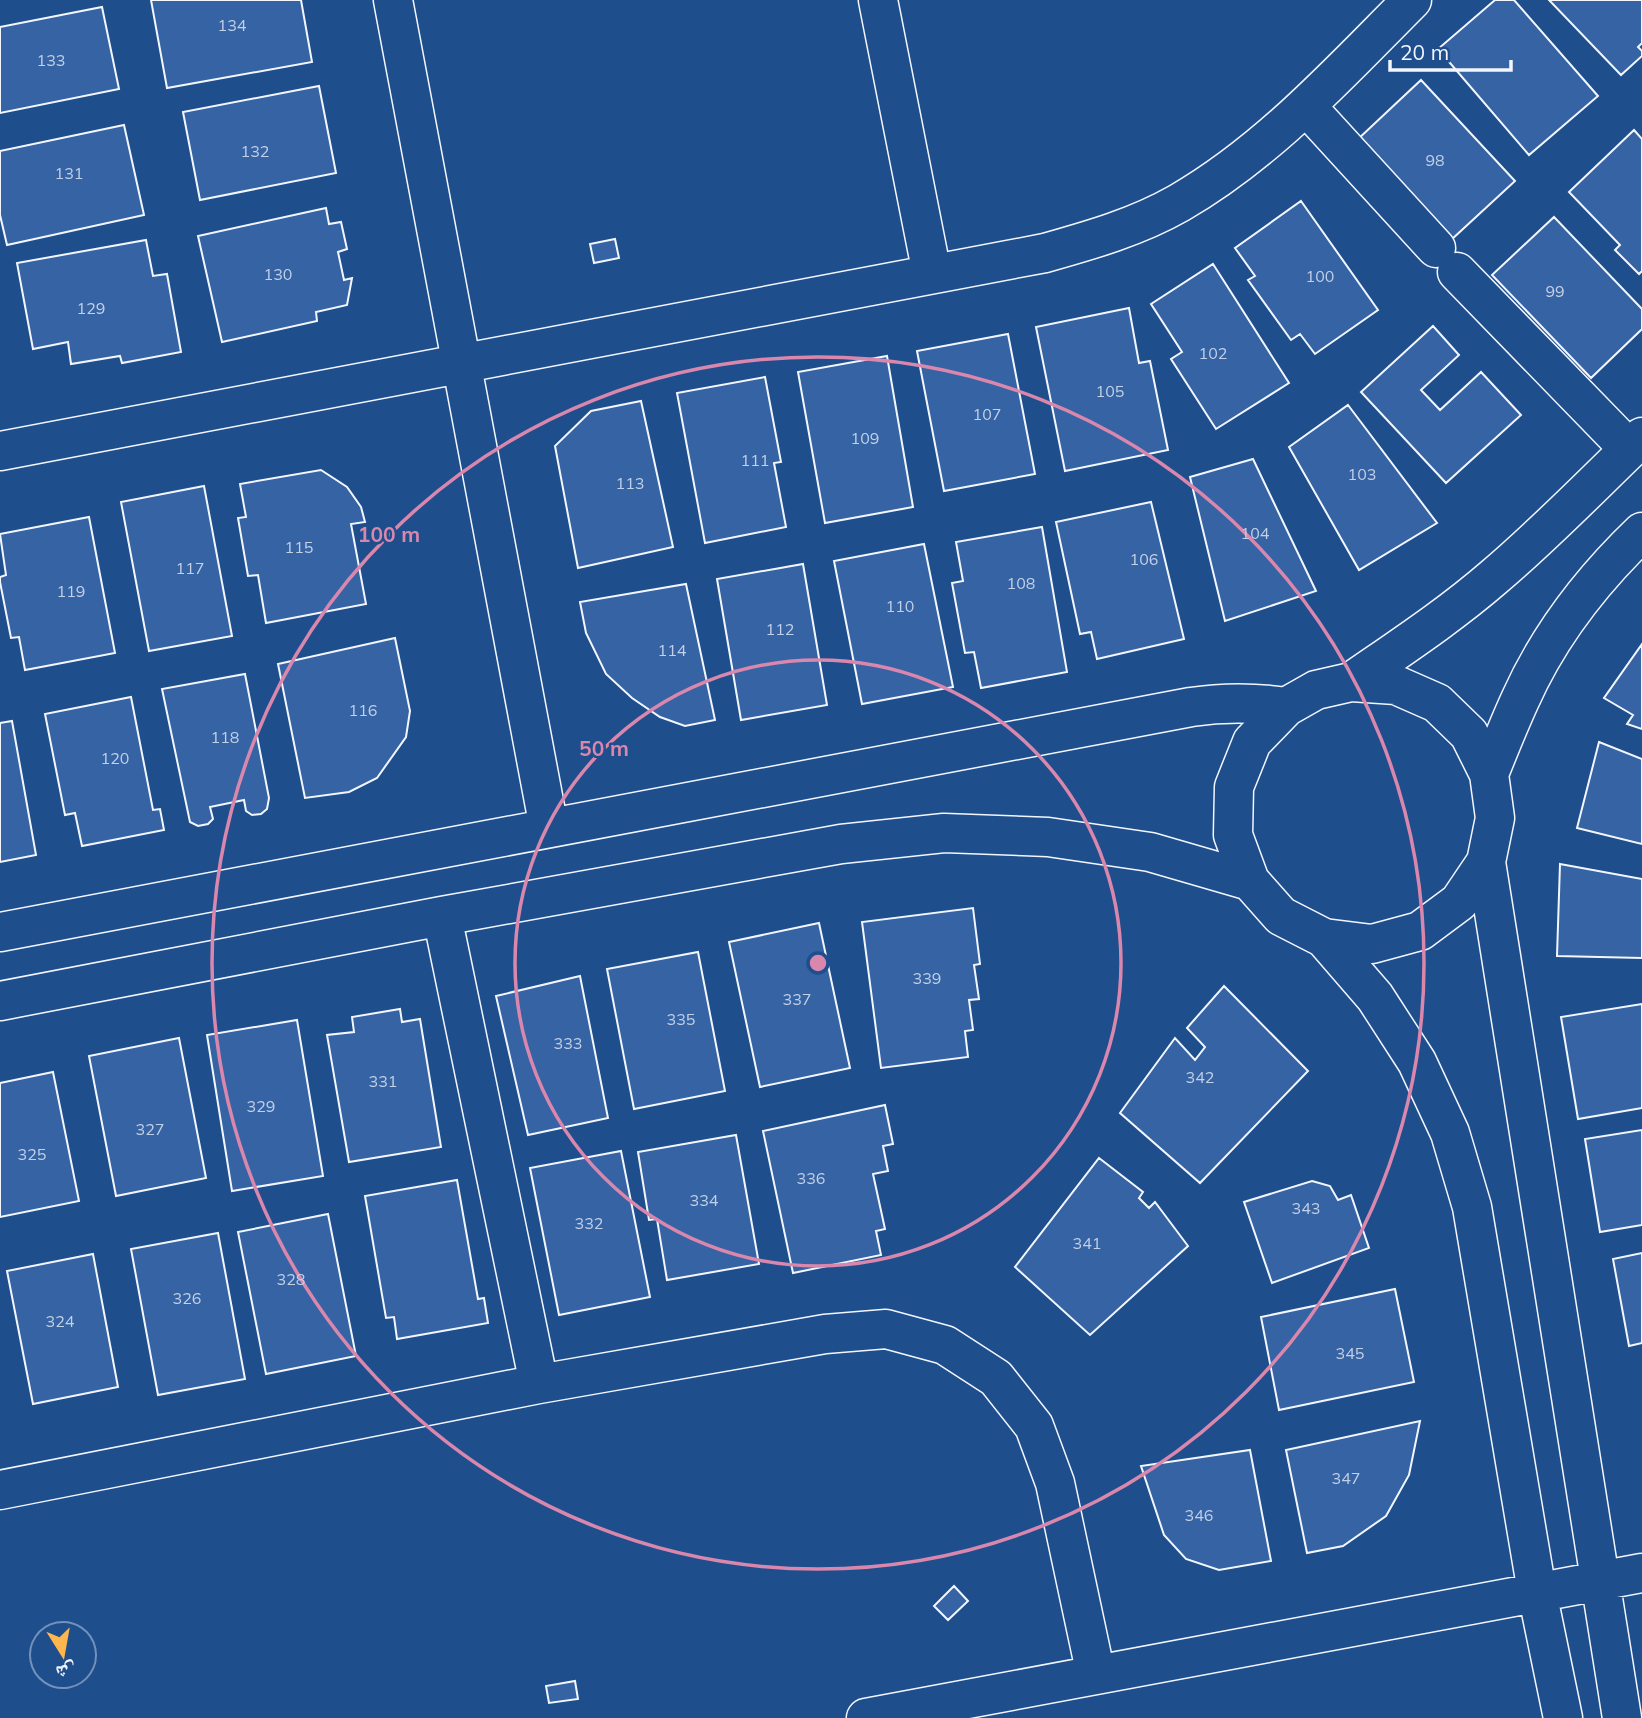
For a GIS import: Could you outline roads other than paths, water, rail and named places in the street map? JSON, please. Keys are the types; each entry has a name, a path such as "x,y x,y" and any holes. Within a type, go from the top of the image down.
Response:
{"street":[{"path":"393,0 549,828"},
{"path":"878,0 932,274"},
{"path":"0,449 1045,253 1114,234 1179,203 1238,164 1306,106 1412,0"},
{"path":"1306,106 1446,260 1636,443 1558,520 1492,579 1351,682"},
{"path":"1489,774 1521,697 1562,626 1612,561 1642,532"},
{"path":"1486,862 1459,902 1420,931 1372,944 1324,937 1282,916 1250,881 1233,835 1234,787 1252,742 1286,707 1316,690 1351,682 1396,685 1437,703 1469,734 1489,774 1495,818 1486,862 1622,1718"},
{"path":"0,932 1191,706 1244,702 1286,707"},
{"path":"0,1001 442,916 841,844 944,833 1048,836 1137,850 1250,881"},
{"path":"442,916 539,1384"},
{"path":"1324,937 1375,997 1417,1062 1450,1133 1472,1207 1537,1592 1563,1718"},
{"path":"0,1490 539,1384 825,1334 886,1329 945,1345 996,1378 1034,1426 1055,1483 1096,1675"},
{"path":"866,1718 1642,1573"}]}
